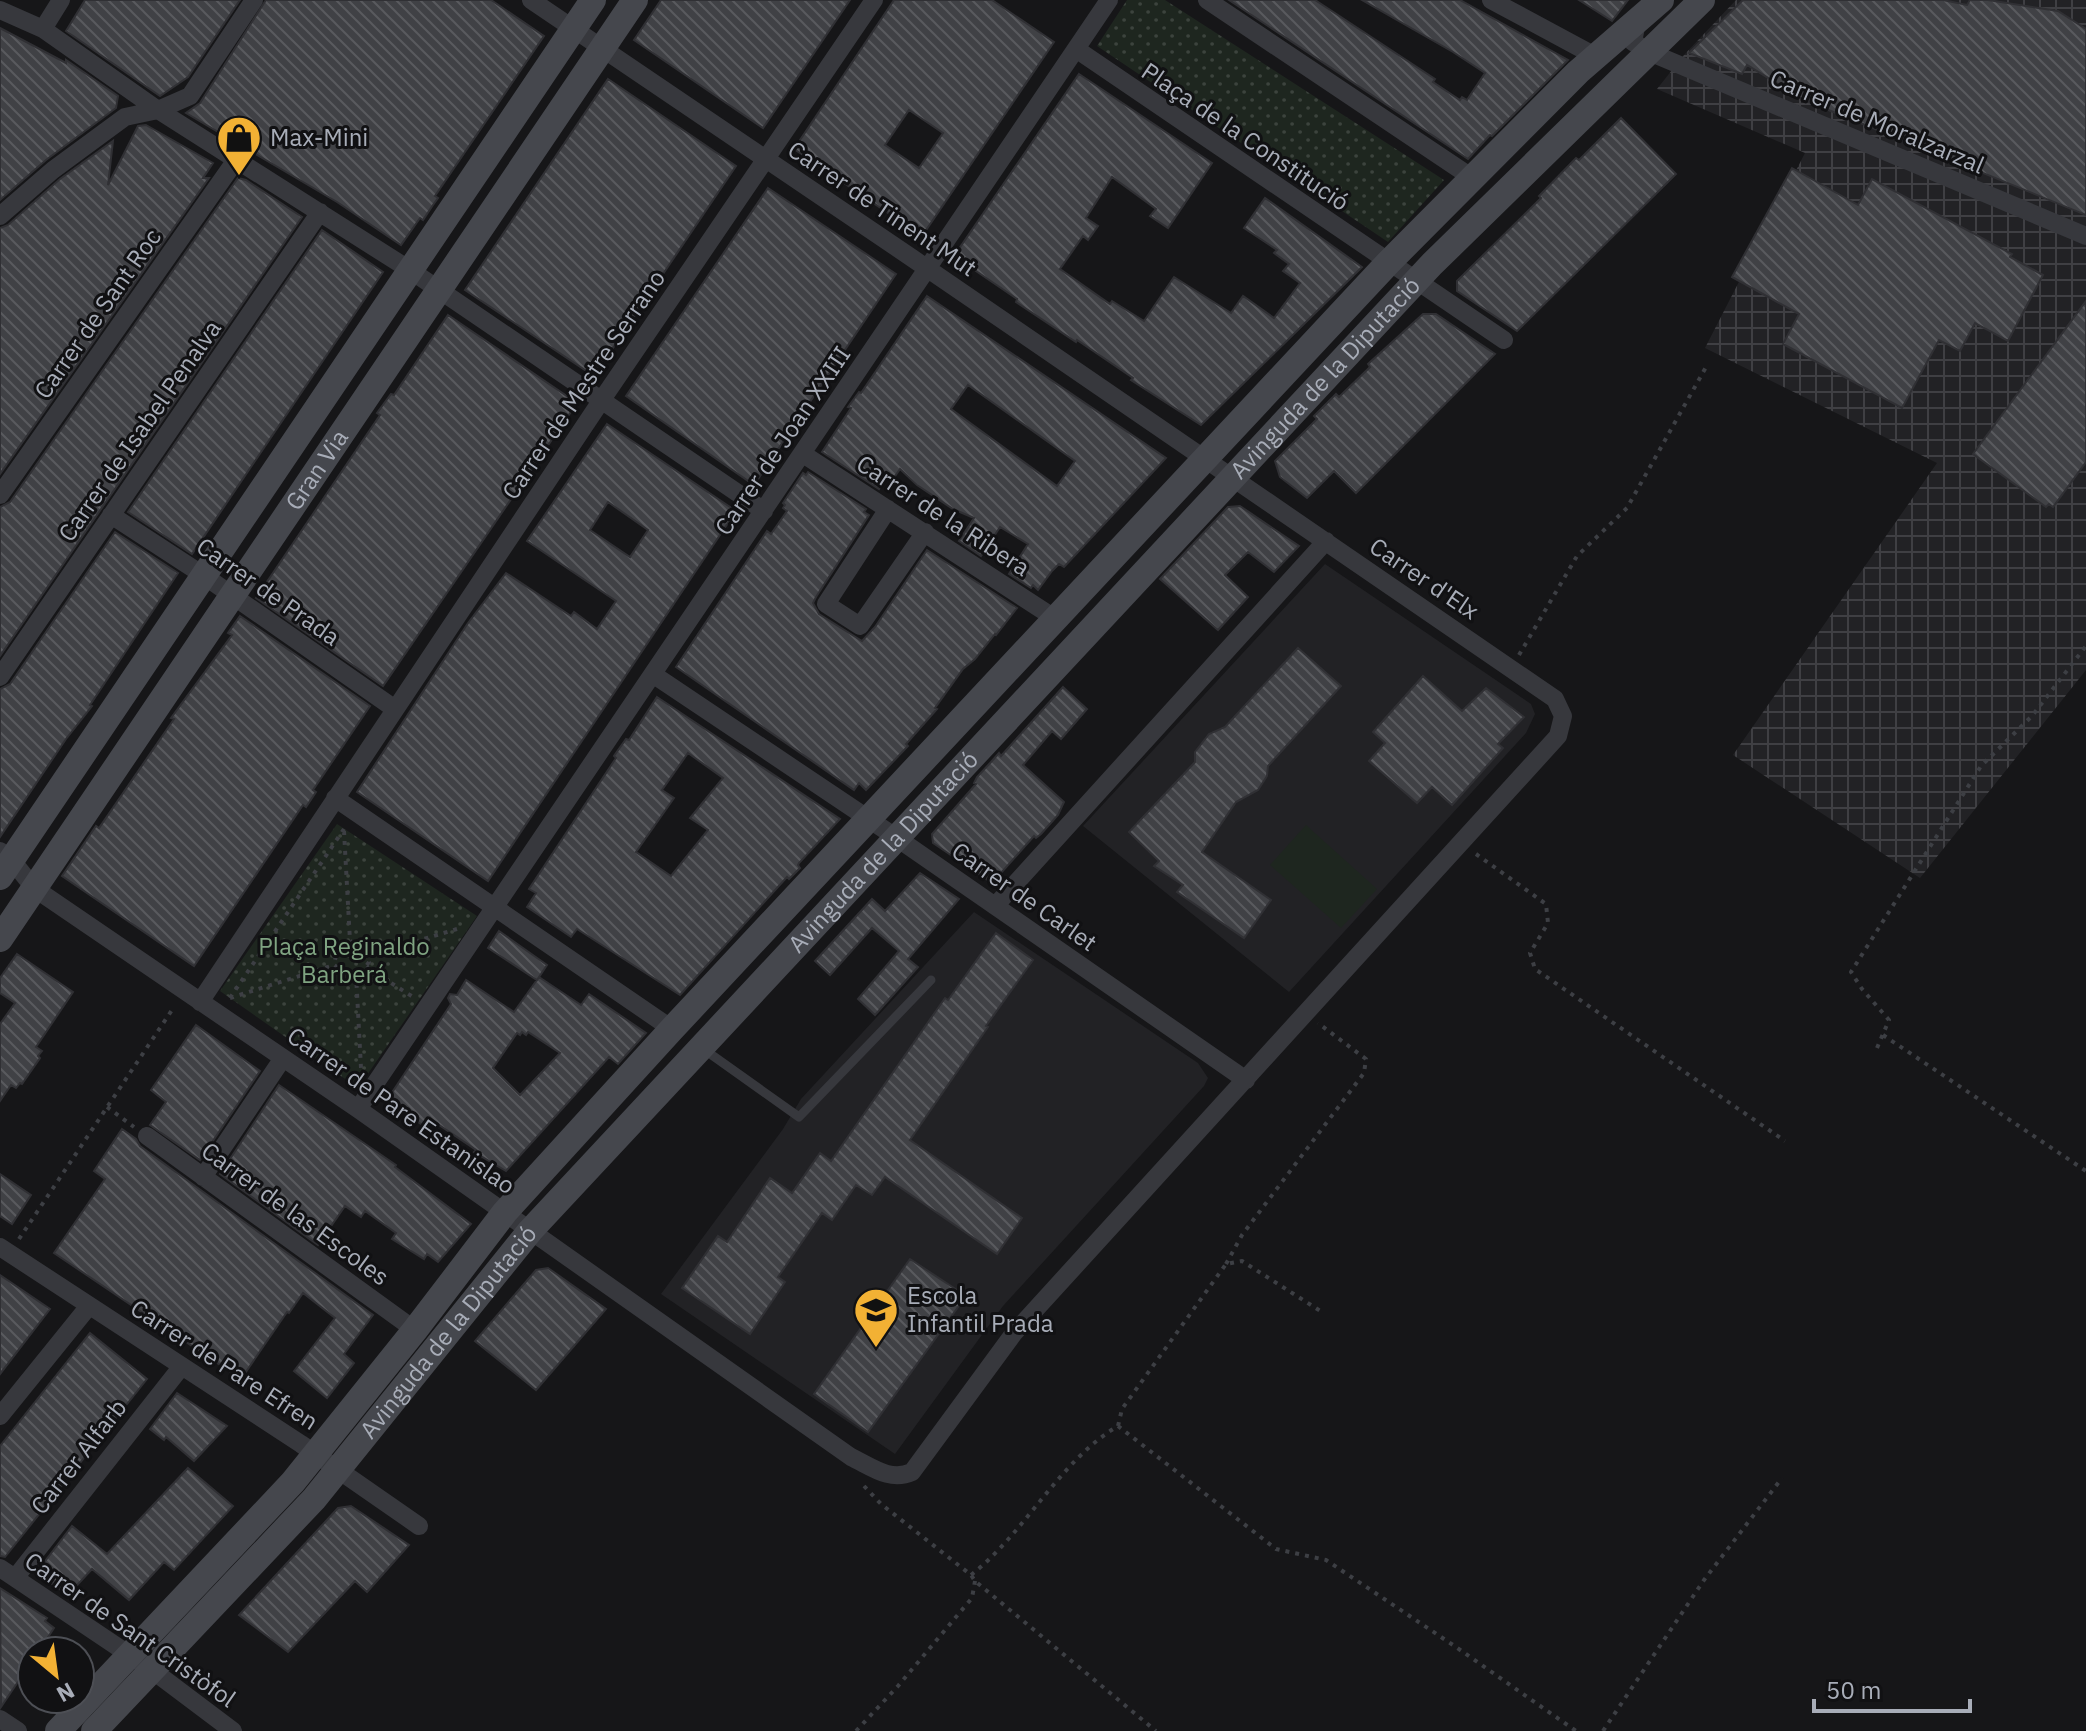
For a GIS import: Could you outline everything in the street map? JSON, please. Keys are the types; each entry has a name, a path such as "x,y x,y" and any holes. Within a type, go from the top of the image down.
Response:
{"street":[{"path":"43,29 61,0"},
{"path":"0,216 53,170 125,117 158,110 190,96 254,0"},
{"name":"Carrer de Tinent Mut","path":"531,0 1232,478"},
{"name":"Gran Via","path":"4,862 593,0"},
{"name":"Gran Via","path":"0,939 635,0"},
{"name":"Carrer de Mestre Serrano","path":"335,798 874,0"},
{"name":"Carrer de Joan XXIII","path":"495,908 1109,0"},
{"path":"1207,0 1474,179"},
{"path":"1491,0 1595,56"},
{"name":"Avinguda de la Diputació","path":"58,1731 141,1663 337,1471 530,1231 1417,281 1702,0"},
{"path":"1646,8 1633,42 1649,52"},
{"name":"Avinguda de la Diputació","path":"94,1731 141,1663 293,1482 505,1212 1388,263 1646,8"},
{"path":"0,10 43,29 158,110 410,270 764,511"},
{"name":"Plaça de la Constitució","path":"1076,49 1504,340"},
{"name":"Carrer de Moralzarzal","path":"1649,52 2086,236"},
{"name":"Carrer de Sant Roc","path":"0,495 236,160"},
{"name":"Carrer de Isabel Penalva","path":"0,677 320,212"},
{"name":"Carrer de la Ribera","path":"803,454 1056,619"},
{"name":"Carrer d'Elx","path":"1232,478 1555,699 1563,716 1558,736 1461,844"},
{"path":"888,509 826,604 860,626 925,532"},
{"name":"Carrer de Prada","path":"111,515 395,709"},
{"path":"995,906 1326,541"},
{"name":"Carrer de Carlet","path":"654,675 897,838 1246,1080"},
{"path":"192,997 335,798 672,1029"},
{"path":"1246,1080 1461,844"},
{"name":"Carrer de Pare Estanislao","path":"4,862 34,888 358,1109 851,1457 901,1478 912,1472 1014,1333 1246,1080"},
{"path":"358,1109 495,908"},
{"path":"203,1177 283,1058"},
{"name":"Carrer de las Escoles","path":"147,1136 415,1330"},
{"name":"Carrer de Pare Efren","path":"5,1250 419,1526"},
{"path":"0,1416 89,1306"},
{"name":"Carrer Alfarb","path":"7,1573 182,1366"},
{"name":"Carrer de Sant Cristòfol","path":"7,1573 141,1663 233,1731"},
{"path":"0,1719 18,1731"}],"lane":[{"path":"701,1047 799,1117 931,980"}],"path":[{"path":"1512,668 1577,556 1627,508 1706,367"},
{"path":"1877,1048 1889,1020 1851,972 1981,766 2032,716 2086,646"},
{"path":"344,829 356,837"},
{"path":"344,829 350,941"},
{"path":"334,965 230,998 344,829"},
{"path":"1461,844 1546,904 1548,923 1530,953 1535,969 1785,1141"},
{"path":"367,956 476,924 482,928"},
{"path":"334,965 349,975 361,974 366,967 369,962 365,950 350,941"},
{"path":"334,965 337,950 350,941"},
{"path":"366,967 428,1007"},
{"path":"356,974 361,1070"},
{"path":"5,1250 107,1107 192,997"},
{"path":"971,1575 994,1557 1094,1440 1118,1426 1122,1409 1226,1264 1242,1235 1364,1073 1366,1059 1305,1014"},
{"path":"1883,1035 2086,1171"},
{"path":"107,1107 147,1136"},
{"path":"1226,1264 1242,1261 1322,1312"},
{"path":"1118,1426 1276,1549 1326,1560 1576,1731"},
{"path":"851,1457 853,1473 881,1504 971,1575 1156,1731"},
{"path":"1603,1731 1704,1580 1782,1478"},
{"path":"856,1731 972,1598 975,1581"}],"shaded area":[{"path":"1736,0 2086,0 2086,670 1920,878 1733,755 1937,463 1705,348 1805,153 1657,89"},
{"path":"1325,564 1531,704 1535,714 1526,733 1289,992 1083,826"},
{"path":"974,912 1198,1063 1208,1078 1003,1306 895,1454 661,1294 783,1129 801,1099"}],"green space":[{"path":"1127,0 1165,0 1444,180 1388,242 1097,46"},
{"name":"Plaça Reginaldo Barberá","path":"337,824 477,916 358,1088 220,991"},
{"path":"1306,825 1377,889 1341,928 1270,865"}],"building":[{"path":"85,0 240,0 188,77 160,96 66,31"},
{"path":"266,0 491,0 544,36 435,196 438,198 423,220 420,218 401,245 337,202 186,113 200,103"},
{"path":"661,0 850,0 763,128 634,40"},
{"path":"894,0 992,0 1054,42 922,236 794,149","holes":["909,110 943,133 919,168 885,145"]},
{"path":"1229,0 1315,0 1435,79 1433,82 1460,100 1462,97 1467,100 1485,73 1362,0 1460,0 1568,60 1468,159"},
{"path":"1579,0 1628,0 1612,21"},
{"path":"1743,0 1943,0 1967,5 1970,0 1988,0 2058,11 2086,29 2086,215 1804,100 1747,65 1742,74 1689,53"},
{"path":"0,28 66,63 66,60 118,96 116,108 46,160 0,200"},
{"path":"1079,74 1212,163 1168,228 1150,216 1156,209 1112,177 1086,218 1098,226 1088,240 1083,236 1060,269 1110,304 1112,301 1144,321 1174,277 1231,313 1243,296 1274,318 1300,283 1283,271 1289,264 1274,253 1277,250 1244,228 1265,198 1362,267 1201,425 1016,302 1017,299 954,256"},
{"path":"608,79 736,166 594,376 465,290"},
{"path":"1621,118 1676,174 1517,331 1457,291 1457,281 1541,198 1539,196 1576,158 1579,160"},
{"path":"146,125 213,163 203,178 209,178 0,474 0,228 8,225 60,179 113,141 108,185 138,126"},
{"path":"1792,168 1858,205 1872,179 2012,254 2010,257 2043,275 2008,341 1975,323 1960,351 1939,340 1902,408 1783,344 1799,314 1732,277"},
{"path":"238,178 246,180 302,217 0,656 0,507 10,502"},
{"path":"768,188 896,274 754,485 626,396"},
{"path":"322,230 383,272 192,554 128,512"},
{"path":"927,296 1166,458 1064,567 1059,564 1052,571 1038,590 1009,574 1028,544 1000,527 981,556 959,541 974,518 953,509 917,485 900,469 891,482 886,478 879,489 822,452 851,408 848,407 861,393","holes":["968,385 1075,461 1057,486 951,409"]},
{"path":"2086,301 2086,462 2053,507 2049,504 2046,507 1973,454"},
{"path":"1423,314 1436,314 1495,354 1356,493 1334,471 1307,498 1280,477 1275,461 1317,419 1314,416 1336,394 1339,397 1370,367 1368,364"},
{"path":"448,315 577,403 383,686 256,598 380,415 377,413 391,394 394,395"},
{"path":"607,424 736,511 488,881 357,792 468,623 506,573 571,616 574,612 597,629 616,601 527,541","holes":["608,502 648,530 630,557 590,530"]},
{"path":"808,472 866,509 864,512 869,515 816,597 813,603 819,614 862,641 875,627 927,550 1017,608 963,669 937,709 906,744 908,746 866,790 859,783 854,790 676,667 767,531 771,534 787,511 783,503 803,473 806,475"},
{"path":"1240,506 1299,546 1274,572 1248,552 1225,575 1248,597 1218,630 1160,579 1228,507"},
{"path":"115,532 178,573 92,706 0,837 0,689 10,684"},
{"path":"240,616 370,706 313,790 316,792 306,807 303,805 194,966 62,876 96,826 99,828 174,719 171,718 232,635 228,633"},
{"path":"1298,648 1341,686 1268,766 1267,776 1258,790 1236,802 1202,852 1271,900 1244,938 1177,892 1183,885 1154,866 1159,861 1129,832 1195,762 1195,752 1209,734 1225,727"},
{"path":"1423,676 1462,711 1486,688 1524,717 1498,744 1503,748 1452,805 1432,787 1417,803 1369,761 1385,743 1373,732"},
{"path":"1063,687 1087,709 1061,739 1052,731 1023,765 1064,802 1058,815 1041,834 1036,838 1034,836 992,883 933,843 932,834 976,784 977,777 999,753 1001,756"},
{"path":"657,697 840,819 799,863 800,868 789,879 787,877 680,995 577,929 571,937 527,907 536,893 529,889 616,758 614,756 626,739 629,740","holes":["688,753 723,778 690,818 708,830 671,876 636,852 674,798 662,790"]},
{"path":"920,873 959,899 908,959 918,967 875,1015 858,999 899,951 872,928 830,975 815,961 872,899 885,911"},
{"path":"499,931 547,965 537,980 488,948"},
{"path":"996,933 1033,960 910,1140 1022,1218 997,1254 885,1177 872,1195 856,1185 832,1220 822,1213 778,1277 785,1282 750,1334 682,1288 718,1236 727,1242 770,1178 792,1193 820,1153 831,1161 945,998 948,1000"},
{"path":"17,954 73,992 36,1047 42,1051 38,1056 40,1058 22,1084 16,1088 11,1085 0,1101 0,1024 15,1003 0,993 0,978"},
{"path":"539,977 581,1005 589,994 646,1033 618,1064 609,1057 506,1171 474,1152 476,1150 436,1123 431,1131 387,1100 451,1004 450,994 457,995 466,980 514,1012","holes":["528,1032 560,1053 520,1095 493,1068 517,1033 526,1035"]},
{"path":"196,1025 260,1071 200,1160 150,1125 166,1102 151,1090"},
{"path":"279,1085 396,1165 471,1224 438,1262 427,1254 424,1259 392,1239 396,1233 365,1211 361,1217 345,1206 318,1245 220,1174"},
{"path":"122,1129 140,1146 373,1315 344,1354 354,1363 327,1398 294,1371 335,1318 303,1293 241,1379 54,1253 105,1179 94,1171"},
{"path":"0,1174 31,1195 12,1224 0,1216"},
{"path":"910,1259 966,1296 868,1432 814,1394"},
{"path":"548,1268 606,1309 536,1390 475,1341 536,1270"},
{"path":"0,1275 50,1309 0,1374"},
{"path":"90,1333 147,1379 5,1557 0,1556 0,1446"},
{"path":"177,1393 227,1426 194,1461 166,1437 164,1440 150,1429"},
{"path":"188,1468 233,1506 174,1570 164,1562 129,1600 92,1569 68,1595 36,1573 72,1526 107,1554"},
{"path":"351,1506 409,1545 367,1592 355,1581 288,1652 239,1615 338,1508"},
{"path":"0,1588 47,1618 45,1621 54,1628 49,1635 16,1635 16,1685 1,1707"}],"place":[{"name":"Max-Mini","path":"239,177"},
{"name":"Escola Infantil Prada","path":"876,1349"}]}
